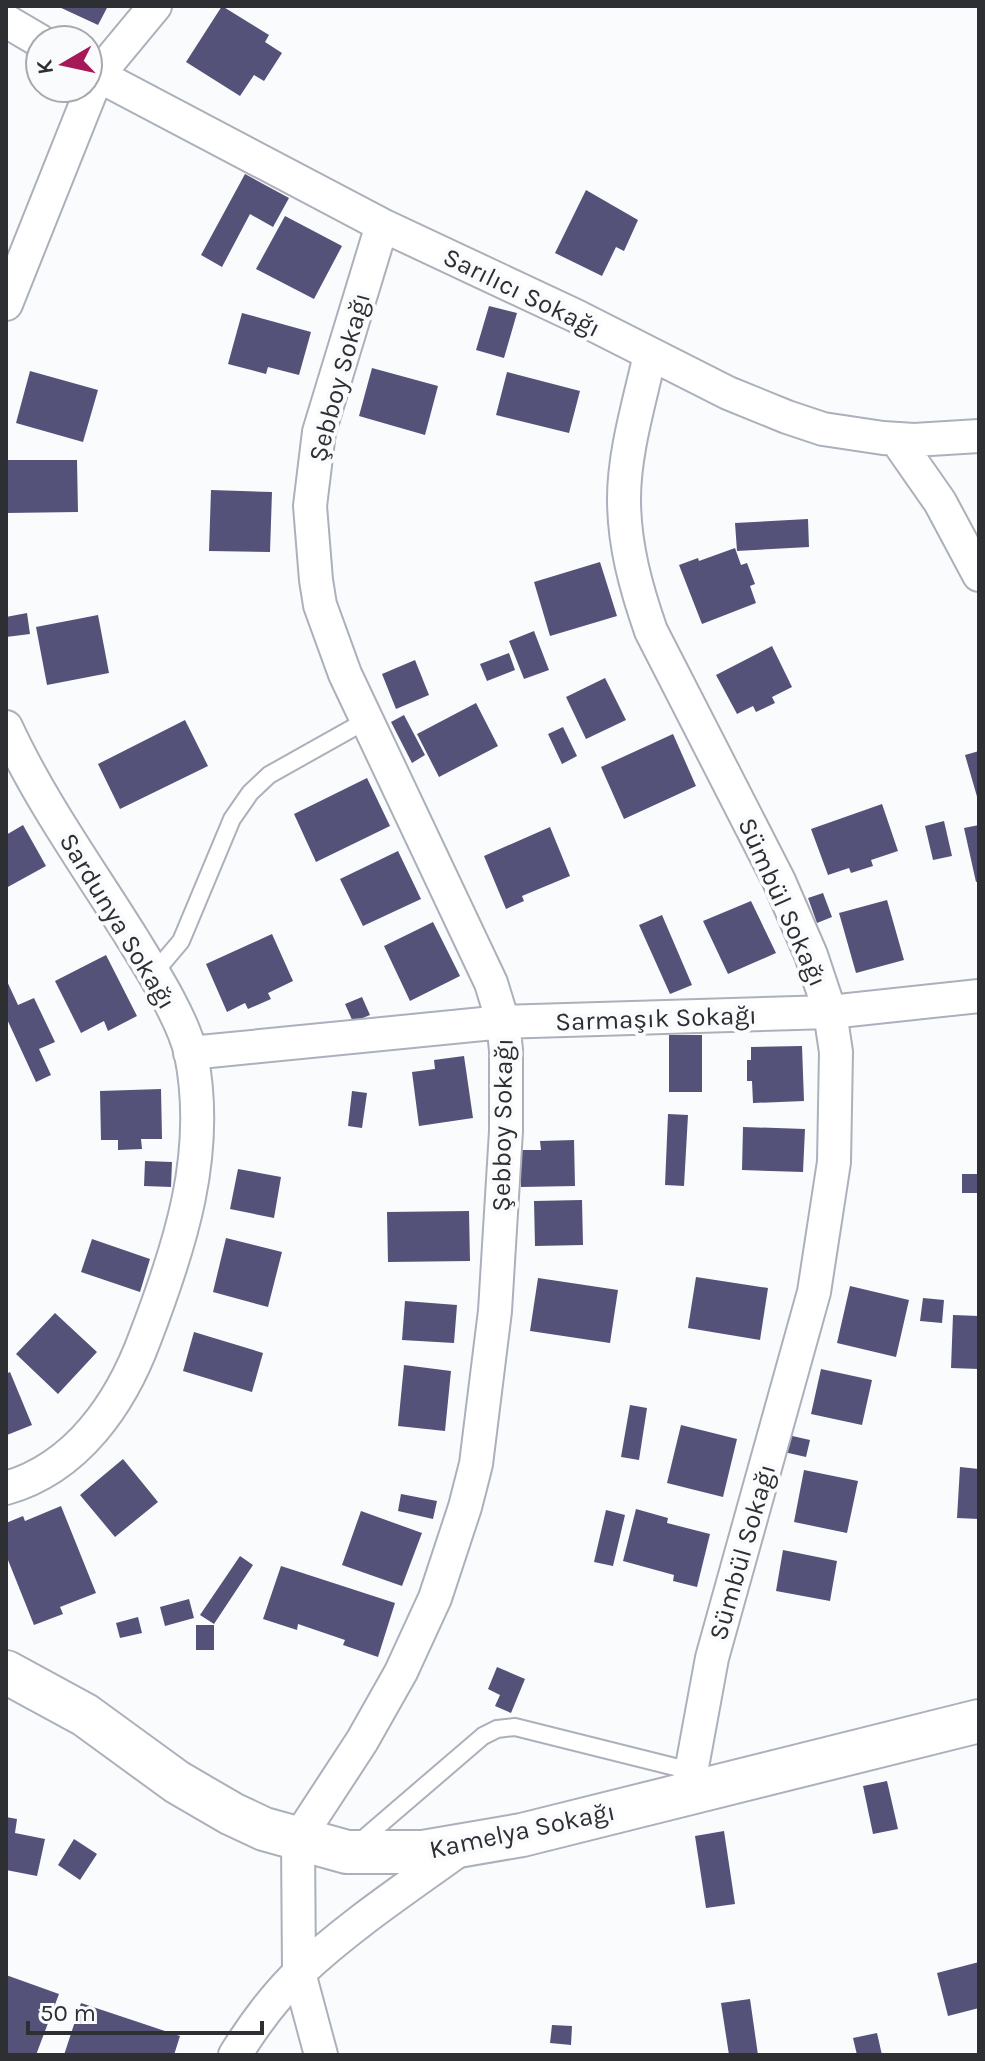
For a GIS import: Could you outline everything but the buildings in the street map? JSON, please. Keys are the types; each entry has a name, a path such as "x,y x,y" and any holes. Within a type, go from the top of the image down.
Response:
{"street":[{"path":"104,61 155,6"},
{"path":"6,21 24,32"},
{"name":"Sarılıcı Sokağı","path":"104,79 382,225 728,393 823,429 896,439 979,436"},
{"path":"6,304 81,104"},
{"name":"Şebboy Sokağı","path":"298,1839 362,1741 401,1672 435,1598 465,1507 478,1451 495,1311 506,1131 506,1050 503,1022 491,983 345,674 320,605 311,543 310,506 314,464 326,402 382,225"},
{"name":"Sümbül Sokağı","path":"650,354 627,463 624,499 627,545 636,588 651,631 779,881 811,955 830,1012 836,1052 834,1162 814,1292 712,1658 689,1782"},
{"path":"896,439 940,502 979,575"},
{"name":"Sardunya Sokağı","path":"6,727 39,793 154,973 190,1053 196,1116 196,1164 182,1233 142,1346 113,1402 89,1437 57,1464 6,1488"},
{"name":"Sarmaşık Sokağı","path":"190,1053 503,1022 830,1012 979,996"},
{"name":"Kamelya Sokağı","path":"6,1672 85,1715 177,1782 232,1814 264,1829 347,1852 423,1852 522,1835 689,1782 979,1721"},
{"path":"298,1839 299,1973 321,2055"},
{"path":"235,2055 299,1973 343,1936 463,1847"}],"lane":[{"path":"154,973 181,941 232,819 250,793 269,775 367,720"},
{"path":"347,1852 483,1736 497,1729 515,1727 543,1732 689,1782"}]}
